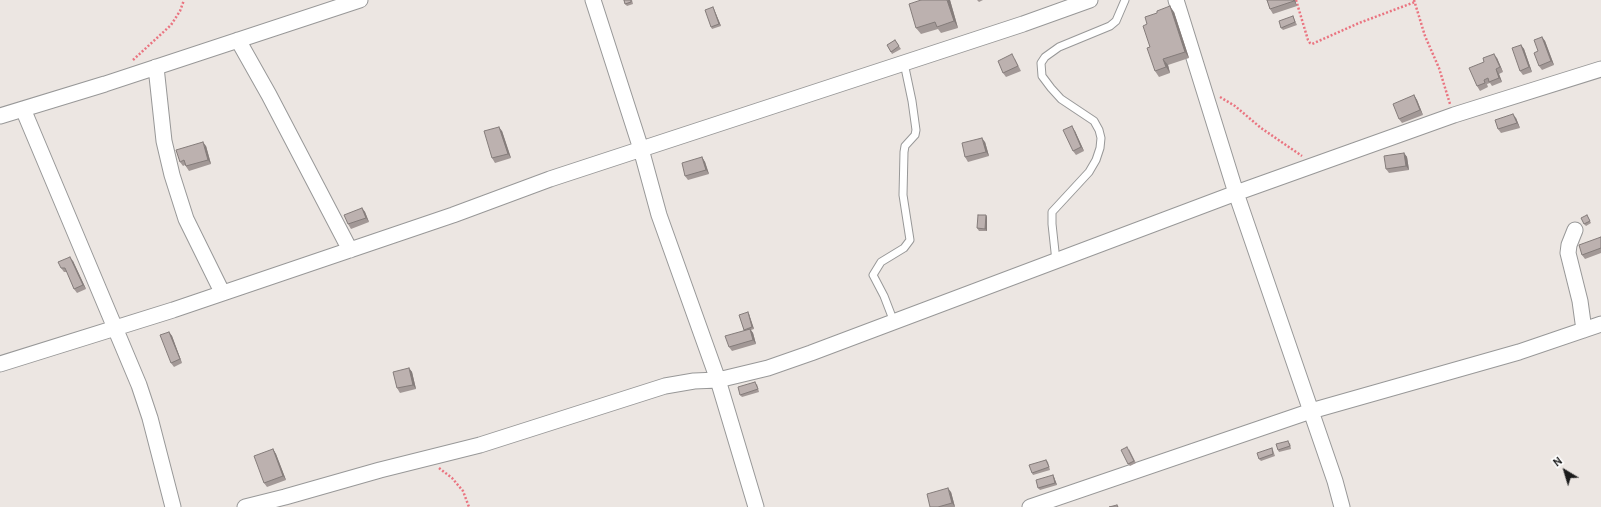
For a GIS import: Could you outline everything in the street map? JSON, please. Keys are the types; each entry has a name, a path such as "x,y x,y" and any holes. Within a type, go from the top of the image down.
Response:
{"street":[{"path":"0,116 156,67 360,0"},
{"path":"594,0 659,215 718,380 756,507"},
{"path":"0,364 115,328 350,250 640,149 1023,24 1090,0"},
{"path":"1176,0 1236,193 1335,481 1342,507"},
{"path":"238,40 269,95 350,250"},
{"path":"156,67 164,141 172,175 186,220 222,292"},
{"path":"245,507 480,445 665,386 694,381 718,380 782,363 1236,193 1454,115 1601,69"},
{"path":"23,109 139,385 150,418 173,507"},
{"path":"1575,230 1569,245 1568,253 1580,301 1584,330"},
{"path":"1030,507 1311,412 1519,352 1601,324"}],"lane":[{"path":"1056,261 1052,212 1089,172 1096,160 1100,148 1101,138 1094,121 1061,98 1051,88 1042,76 1041,63 1045,57 1060,47 1110,26 1116,22 1125,0"},
{"path":"894,322 884,296 873,275 881,262 904,248 910,240 910,229 903,195 904,152 905,146 915,134 916,130 904,63"}],"path":[{"path":"128,64 171,25 180,11 184,0"},
{"path":"1296,0 1310,44 1414,1 1425,36 1454,115"},
{"path":"1202,85 1235,106 1285,145 1315,165"},
{"path":"427,458 457,483 463,491 469,507"}],"building":[{"path":"624,0 631,0 631,2 625,4"},
{"path":"921,0 947,0 954,21 937,27 935,22 916,28 909,4"},
{"path":"1267,0 1293,0 1294,1 1270,9"},
{"path":"1170,6 1185,52 1163,59 1166,67 1155,71 1147,48 1150,47 1143,26 1147,24 1145,17"},
{"path":"713,7 719,24 711,27 705,10"},
{"path":"1293,16 1295,22 1281,28 1279,21"},
{"path":"1542,37 1551,61 1539,66 1534,53 1538,51 1534,40"},
{"path":"895,40 899,46 891,52 887,45"},
{"path":"1521,45 1529,67 1520,71 1512,48"},
{"path":"1012,54 1018,66 1003,73 998,61"},
{"path":"1494,54 1500,67 1496,69 1499,78 1489,82 1488,78 1484,80 1485,83 1477,86 1469,68 1484,62 1483,58"},
{"path":"1414,95 1420,110 1399,119 1393,104"},
{"path":"1513,114 1517,123 1498,129 1495,120"},
{"path":"1072,126 1081,147 1073,151 1063,130"},
{"path":"499,127 508,154 492,158 484,131"},
{"path":"982,138 986,152 965,157 962,143"},
{"path":"203,142 208,160 186,166 184,160 180,162 176,150"},
{"path":"1404,153 1406,166 1386,169 1384,156"},
{"path":"702,157 706,170 685,176 682,163"},
{"path":"362,208 366,218 348,224 344,215"},
{"path":"978,215 986,215 985,229 977,228"},
{"path":"1587,215 1590,221 1584,224 1581,218"},
{"path":"1601,237 1601,248 1582,255 1579,245"},
{"path":"70,257 83,285 74,289 65,268 61,268 58,262"},
{"path":"748,312 752,327 744,330 739,315"},
{"path":"750,329 753,340 729,347 725,336"},
{"path":"169,332 180,359 171,363 160,335"},
{"path":"409,368 413,385 397,388 393,372"},
{"path":"755,382 758,389 740,395 738,387"},
{"path":"1288,441 1290,446 1278,450 1276,444"},
{"path":"1127,447 1134,461 1128,464 1121,450"},
{"path":"1272,448 1273,454 1259,459 1257,453"},
{"path":"273,449 283,476 264,483 254,456"},
{"path":"1046,460 1049,467 1032,473 1029,465"},
{"path":"1053,475 1055,483 1038,488 1036,480"},
{"path":"948,488 952,503 938,507 930,507 927,494"}]}
